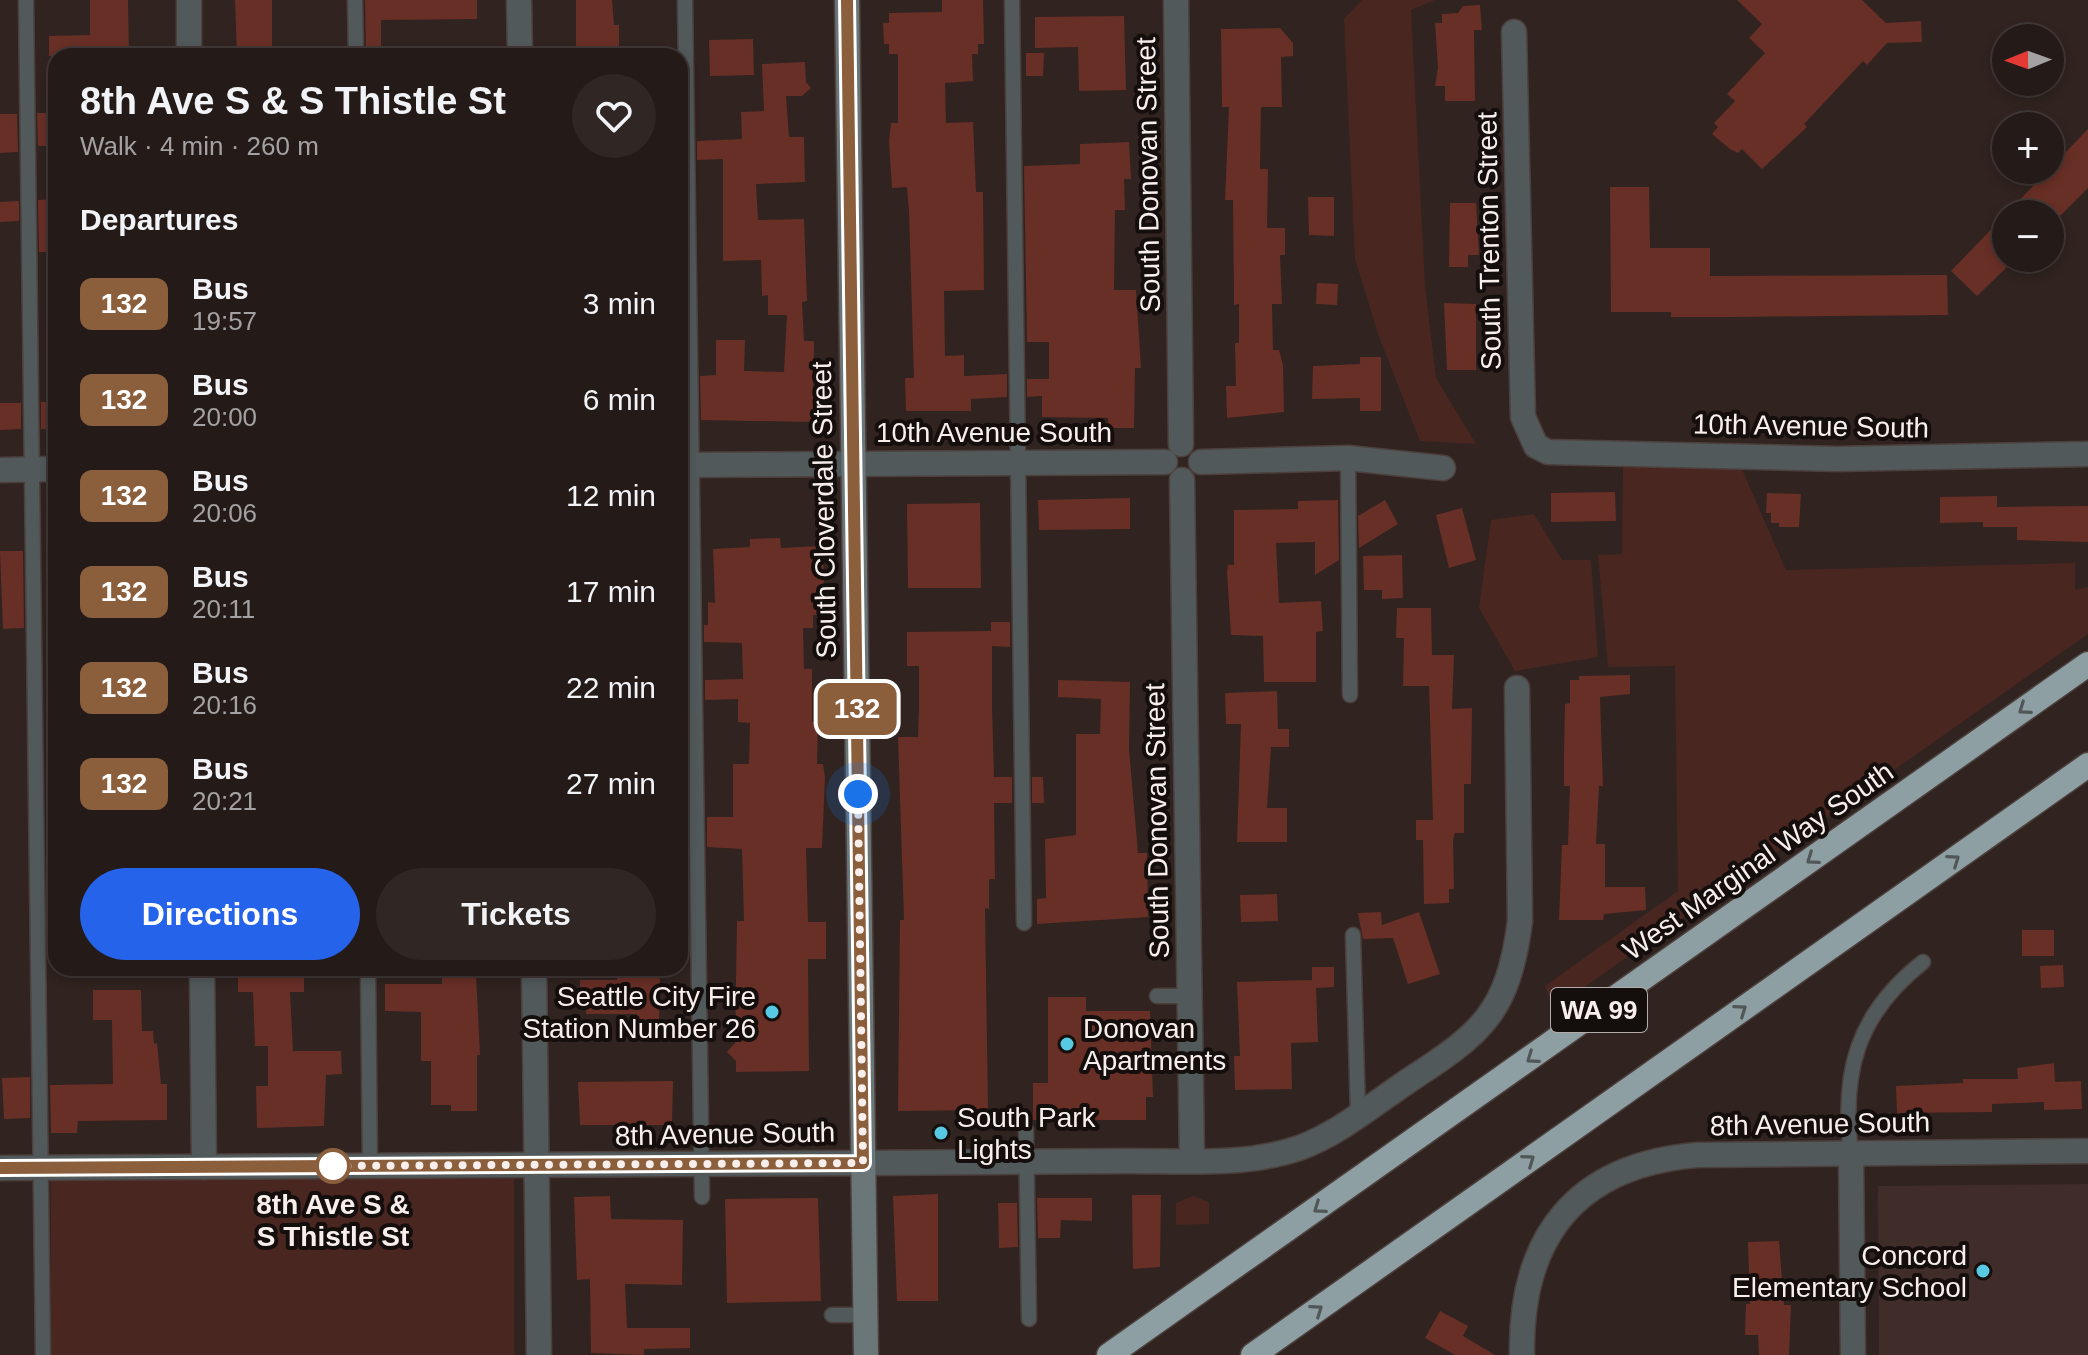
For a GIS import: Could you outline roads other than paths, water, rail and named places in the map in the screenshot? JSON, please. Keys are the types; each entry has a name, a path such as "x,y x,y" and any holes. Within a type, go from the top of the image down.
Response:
{"highway":[{"name":"West Marginal Way South","path":"1109,1355 2088,664"},
{"name":"WA 99","path":"1253,1355 2088,765"}],"main road":[{"name":"South Cloverdale Street","path":"847,0 866,1355"}],"street":[{"path":"189,0 189,48"},
{"path":"519,0 520,48"},
{"name":"South Donovan Street","path":"1173,453 1176,0"},
{"name":"South Trenton Street","path":"1514,32 1523,417 1536,446"},
{"name":"10th Avenue South","path":"1536,446 1548,452 1837,459 2088,454"},
{"path":"1196,449 1201,462 1195,476 1182,480 1169,475 1173,453 1196,449"},
{"name":"10th Avenue South","path":"688,465 1019,462 1173,453"},
{"path":"1201,462 1348,458 1443,468"},
{"path":"0,470 48,469"},
{"name":"South Donovan Street","path":"1182,480 1192,1161"},
{"name":"8th Avenue South","path":"0,1168 1192,1161 1242,1158 1300,1148 1465,1045 1496,1004 1515,954 1520,921 1517,688"},
{"path":"202,976 204,1167"},
{"path":"534,976 539,1355"},
{"name":"8th Avenue South","path":"1522,1355 1522,1317 1531,1269 1547,1237 1568,1210 1616,1173 1666,1158 2088,1151"},
{"path":"1851,1154 1853,1355"}],"lane":[{"path":"26,0 43,1355"},
{"path":"355,0 356,48"},
{"path":"685,0 685,48"},
{"path":"1012,0 1024,923"},
{"path":"1348,458 1350,695"},
{"path":"688,552 702,1197"},
{"path":"1353,935 1358,1114"},
{"path":"1851,1154 1847,1124 1848,1077 1859,1042 1885,1000 1923,962"},
{"path":"368,976 370,1166"},
{"path":"1157,996 1190,996"},
{"path":"1026,1130 1029,1319"},
{"path":"832,1315 865,1315"}],"place":[{"name":"Seattle City Fire Station Number 26","path":"772,1012"},
{"name":"Donovan Apartments","path":"1067,1044"},
{"name":"South Park Lights","path":"941,1133"},
{"name":"8th Ave S & S Thistle St","path":"333,1166"},
{"name":"Concord Elementary School","path":"1983,1271"}]}
